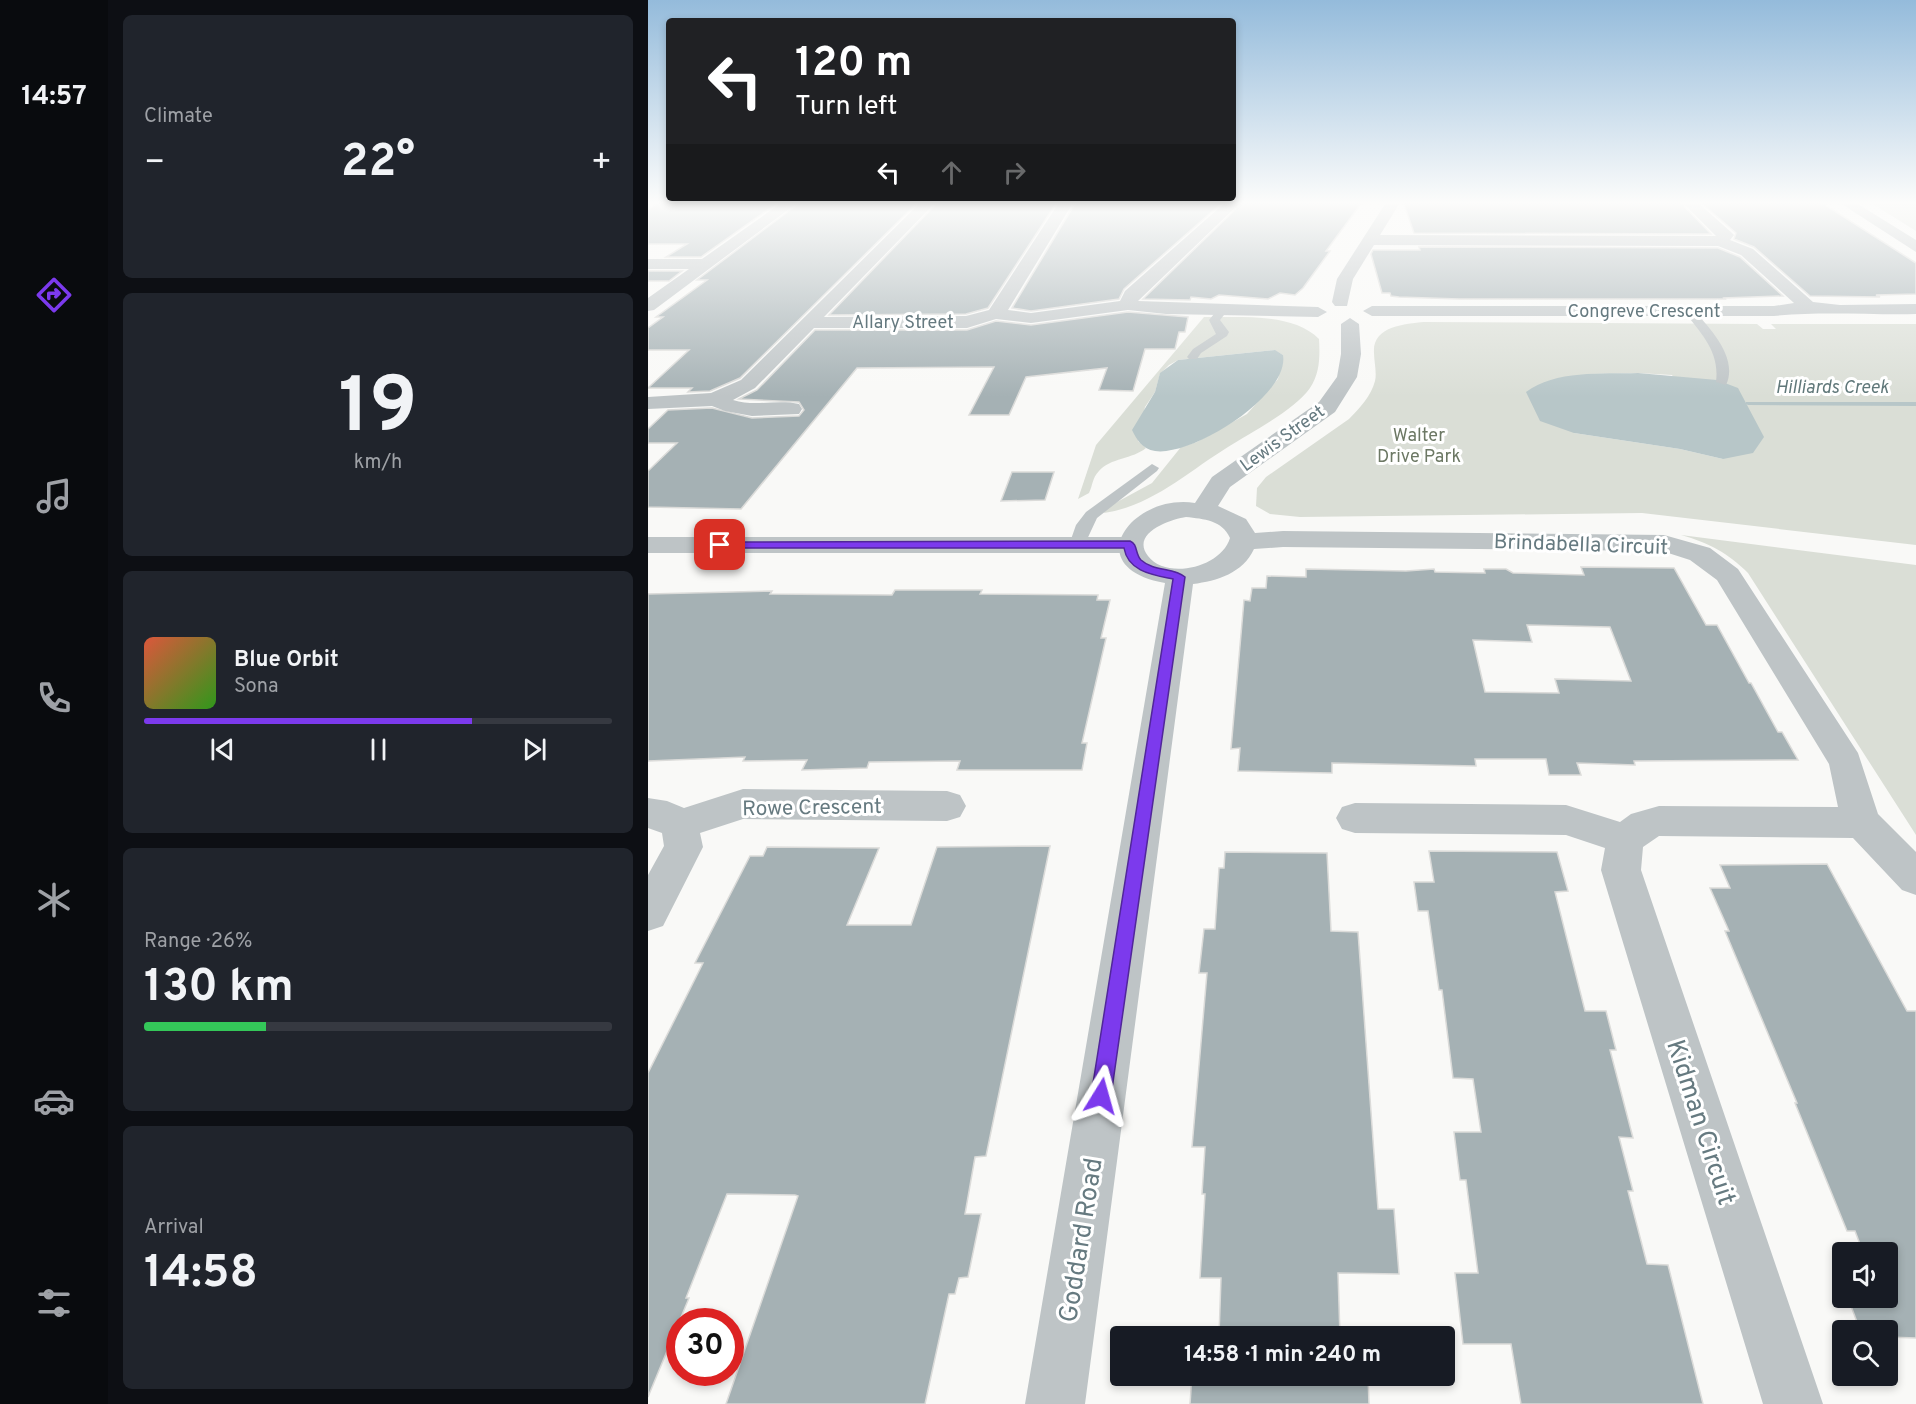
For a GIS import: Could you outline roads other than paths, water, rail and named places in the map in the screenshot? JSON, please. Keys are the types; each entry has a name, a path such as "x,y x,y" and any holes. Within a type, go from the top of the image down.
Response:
{"street":[{"path":"648,306 703,267"},
{"path":"648,404 688,403 715,399 747,384 864,267"},
{"path":"1026,267 996,314 1031,318 1091,312 1128,305 1166,309 1318,312 1327,305 1341,302 1358,304 1372,311 1369,319 1350,324 1325,320 1318,312"},
{"path":"1128,305 1131,295 1163,267"},
{"path":"1341,302 1344,279 1352,267"},
{"path":"1763,267 1808,307"},
{"name":"Congreve Crescent","path":"1372,311 1774,311 1808,307 1840,310 1916,309"},
{"name":"Allary Street","path":"808,323 967,322 996,314"},
{"name":"Lewis Street","path":"1203,510 1221,482 1327,407 1347,377 1350,324"},
{"path":"715,399 726,407 736,409 791,409"},
{"path":"1203,510 1234,521 1242,531 1245,542 1242,553 1224,567 1199,576 1163,575 1143,567 1131,554 1130,545 1137,529 1154,517 1178,511 1203,510"},
{"name":"Brindabella Circuit","path":"1245,542 1283,539 1664,543 1700,554 1728,575 1846,763 1851,792 1862,823 1916,878"},
{"path":"648,545 1130,545"},
{"name":"Goddard Road","path":"1055,1404 1180,577"},
{"name":"Rowe Crescent","path":"648,913 684,847 663,819 743,804 947,806"},
{"path":"1355,818 1557,819 1586,825 1625,839 1644,825 1659,821 1862,823"},
{"name":"Kidman Circuit","path":"1625,839 1621,870 1793,1404"}],"lane":[{"path":"1193,357 1197,351 1221,336 1223,332 1214,320 1223,310"},
{"path":"1689,311 1719,351 1725,368 1722,382"},
{"path":"1077,545 1084,524 1092,514 1140,482 1152,468"}],"waterway":[{"name":"Hilliards Creek","path":"1748,403 1916,404"}],"park label":[{"name":"Walter Drive Park","path":"1419,445"}]}
